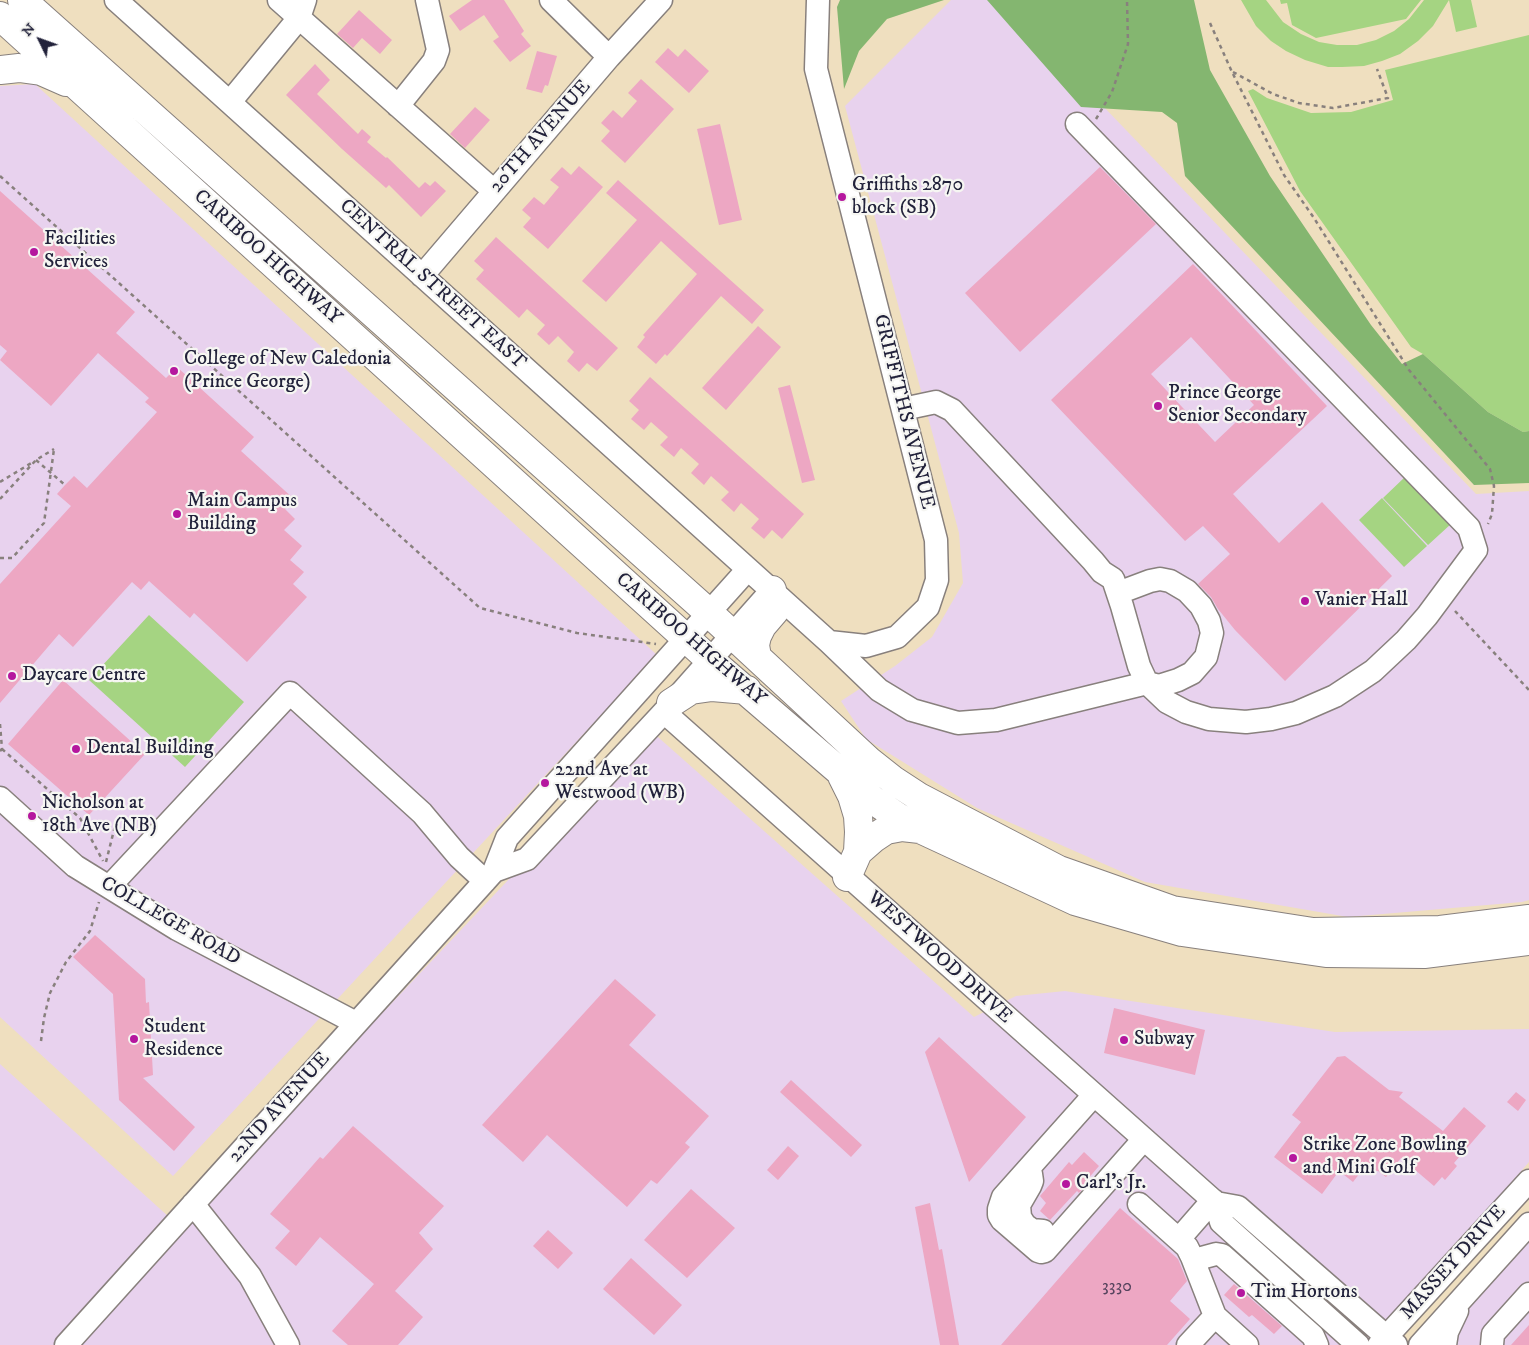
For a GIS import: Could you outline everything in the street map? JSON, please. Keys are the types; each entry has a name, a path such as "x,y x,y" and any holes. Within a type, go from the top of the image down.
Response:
{"highway":[{"name":"CARIBOO HIGHWAY","path":"22,0 708,612 869,761 919,797 1059,870 1172,910 1313,932 1440,930 1529,920"},
{"path":"6,31 35,29 59,34"},
{"name":"CARIBOO HIGHWAY","path":"6,31 80,89 710,660 873,800 898,817 1075,901 1182,932 1326,953 1424,954 1529,941"},
{"path":"0,70 19,68 41,72 80,89"},
{"path":"757,657 755,645 757,636 762,626 774,612 772,590"},
{"path":"667,707 691,690 712,687 747,690"},
{"path":"839,771 852,796 858,816 858,852 848,877"},
{"path":"858,852 886,830 902,827 920,829"}],"street":[{"name":"CENTRAL STREET EAST","path":"116,0 748,569"},
{"path":"279,0 302,9 398,106 494,191"},
{"path":"398,106 434,61 438,50 427,0"},
{"path":"551,0 609,57"},
{"name":"20TH AVENUE","path":"422,276 609,57 661,0"},
{"name":"GRIFFITHS AVENUE","path":"818,0 816,69 936,540 937,580 928,607 897,637 866,646 829,642"},
{"path":"230,102 302,9"},
{"path":"903,409 936,402 952,410 1102,572 1113,580 1146,683 1167,702 1186,712 1210,719 1246,722 1296,713 1335,696 1373,672 1428,616 1476,550 1469,528 1082,129"},
{"path":"748,569 880,690 912,710 958,723 996,720 1146,683 1158,686 1178,680 1192,673 1206,657 1212,633 1209,621 1201,606 1187,591 1170,581 1160,579 1118,593"},
{"name":"22ND AVENUE","path":"66,1345 490,876 507,838 748,569"},
{"name":"22ND AVENUE","path":"490,876 527,859 772,590"},
{"path":"106,885 290,693 422,813 459,857 490,876"},
{"name":"WESTWOOD DRIVE","path":"667,707 848,877 1215,1202 1238,1207 1387,1342"},
{"name":"COLLEGE ROAD","path":"0,798 75,866 177,930 356,1023"},
{"path":"1094,1094 1003,1197 999,1214 1002,1220 1038,1251 1045,1251 1144,1139"},
{"name":"MASSEY DRIVE","path":"1387,1342 1529,1181"},
{"path":"1179,1239 1215,1202"},
{"name":"WESTWOOD DRIVE","path":"1215,1202 1221,1222 1358,1345"},
{"path":"194,1204 250,1276 288,1345"},
{"path":"1139,1204 1187,1247 1194,1260 1214,1316 1248,1345"},
{"name":"MASSEY DRIVE","path":"1420,1345 1529,1224"},
{"path":"1194,1260 1216,1254 1222,1255 1312,1336 1317,1345"},
{"path":"1492,1345 1493,1334 1529,1294"},
{"path":"1445,1345 1447,1332 1464,1296"},
{"path":"1188,1345 1214,1316"}],"path":[{"path":"1082,129 1112,92 1128,44 1127,0"},
{"path":"1232,72 1273,94 1299,103 1333,108 1388,98 1378,69"},
{"path":"0,176 480,608 577,633 656,644 686,638"},
{"path":"0,482 54,449 44,523 12,558 0,558"},
{"path":"36,460 65,485"},
{"path":"0,499 36,460"},
{"path":"1441,597 1529,690"},
{"path":"0,724 1,750 80,818 105,865 115,826"},
{"path":"41,1041 50,993 66,962 90,931 106,885"}],"shaded area":[{"name":"Prince George Senior Secondary","path":"951,0 1001,0 1476,494 1529,491 1529,900 1348,917 1145,882 977,808 866,739 841,701 895,666 932,637 963,583 959,533 845,106"},
{"name":"College of New Caledonia (Prince George)","path":"35,84 657,655 173,1176 0,1017 0,86"},
{"path":"650,730 974,1017 1016,996 1065,991 1335,1032 1529,1029 1529,1162 1368,1345 0,1345 0,1064 180,1227"},
{"path":"1529,1240 1529,1345 1436,1345 1447,1332"}],"green space":[{"path":"840,0 944,0 887,19 859,51 844,89 837,7"},
{"path":"987,0 1194,0 1210,70 1270,176 1371,325 1402,364 1423,354 1488,412 1523,432 1529,431 1529,483 1474,485 1185,176 1177,123 1162,112 1081,107"},
{"path":"1241,0 1266,0 1283,22 1301,34 1319,42 1337,45 1357,45 1376,40 1394,31 1409,19 1424,0 1449,0 1433,26 1418,41 1400,54 1364,66 1328,67 1305,60 1271,41 1256,26"},
{"path":"1280,0 1421,0 1406,19 1316,38 1292,25 1287,3 1281,4"},
{"path":"1449,0 1471,0 1477,27 1456,32"},
{"path":"1529,35 1529,431 1523,432 1488,412 1423,354 1411,347 1300,191 1248,91 1253,89 1267,98 1311,113 1351,112 1393,100 1385,70"},
{"path":"1406,476 1451,524 1428,545 1383,498"},
{"path":"1382,498 1427,546 1404,567 1359,520"},
{"path":"149,615 244,702 185,767 89,680"}],"building":[{"path":"472,0 504,0 524,31 521,34 531,46 510,62 493,41 499,37 484,15 460,31 449,16"},
{"path":"359,10 392,40 380,54 362,38 353,48 337,34"},
{"path":"668,48 678,57 685,49 709,71 689,93 655,62"},
{"path":"537,51 557,56 548,86 545,85 542,93 526,89"},
{"path":"315,64 330,80 317,94 358,134 362,129 371,137 367,142 387,157 419,188 425,182 430,186 435,181 446,191 421,217 389,185 386,188 342,149 286,95"},
{"path":"641,79 674,109 625,163 601,141 610,131 601,123 613,110 622,118 637,101 628,93"},
{"path":"475,107 490,120 465,148 450,134"},
{"path":"720,124 742,220 719,225 697,129"},
{"path":"579,166 603,187 548,249 523,227 531,218 522,210 534,197 544,205 559,187 550,180 562,167 571,175"},
{"path":"1100,167 1156,224 1020,352 965,293"},
{"path":"618,180 764,310 752,324 721,296 667,356 665,354 656,364 637,347 645,337 643,335 697,274 661,241 606,302 582,281 637,220 606,193"},
{"name":"Main Campus Building","path":"0,191 135,312 116,333 166,378 177,367 254,437 241,451 294,499 285,509 295,519 284,530 302,546 290,560 304,572 293,584 307,597 247,662 194,613 190,618 149,581 141,590 132,582 73,647 59,634 0,703 0,584 71,506 57,494 65,485 74,476 87,488 157,412 145,402 149,398 98,353 51,406 0,360 7,351 0,345"},
{"path":"496,237 618,348 597,371 587,363 579,372 567,361 574,352 558,336 549,345 537,334 545,325 527,309 519,318 476,279 484,270 474,261"},
{"name":"Prince George Senior Secondary","path":"1193,264 1327,406 1233,494 1279,543 1322,502 1392,576 1285,681 1235,630 1211,597 1198,584 1230,554 1203,526 1185,541 1051,400","holes":["1191,337 1254,405 1215,442 1151,374"]},
{"path":"758,326 781,347 726,410 702,388"},
{"path":"650,377 804,514 782,539 772,530 764,539 751,528 759,519 741,503 734,512 721,500 729,492 711,476 704,485 691,473 699,464 681,448 674,457 660,445 668,437 651,422 644,430 631,419 639,410 629,401"},
{"path":"790,385 815,480 802,483 778,388"},
{"name":"Dental Building","path":"63,680 145,754 89,815 8,744"},
{"name":"Student Residence","path":"95,935 145,979 146,1003 149,1002 153,1075 143,1078 195,1127 174,1151 119,1100 113,994 73,957"},
{"path":"615,979 656,1015 629,1045 709,1116 685,1143 690,1147 657,1184 651,1180 627,1207 547,1135 523,1162 482,1125"},
{"path":"1114,1008 1205,1030 1195,1075 1104,1053"},
{"path":"939,1037 1026,1117 969,1182 925,1052"},
{"path":"1345,1056 1389,1090 1403,1092 1399,1097 1443,1131 1464,1107 1486,1126 1454,1163 1457,1166 1445,1180 1442,1177 1434,1186 1401,1158 1386,1177 1378,1171 1360,1173 1353,1182 1339,1171 1322,1194 1274,1157 1301,1122 1292,1115 1337,1057"},
{"path":"791,1080 862,1145 851,1157 780,1092"},
{"path":"1516,1092 1526,1100 1518,1111 1507,1102"},
{"path":"353,1126 444,1206 419,1233 433,1249 395,1291 423,1317 398,1345 348,1345 332,1331 374,1284 320,1237 296,1266 275,1248 290,1231 270,1214 320,1157 323,1159"},
{"path":"788,1146 799,1156 778,1180 767,1170"},
{"path":"1084,1152 1099,1166 1079,1193 1077,1191 1050,1220 1040,1211 1046,1203 1040,1196 1069,1162 1072,1165"},
{"path":"691,1189 735,1228 687,1278 644,1240"},
{"path":"930,1203 939,1250 942,1249 959,1345 940,1345 915,1207"},
{"path":"1120,1208 1178,1259 1187,1281 1170,1301 1190,1319 1167,1345 1001,1345"},
{"path":"548,1230 573,1253 558,1269 533,1246"},
{"path":"631,1258 682,1305 654,1335 603,1289"},
{"path":"1234,1284 1282,1326 1274,1334 1252,1315 1249,1317 1224,1295"},
{"path":"1529,1325 1529,1345 1511,1345"}],"place":[{"name":"Griffiths 2870 block (SB)","path":"842,197"},
{"name":"Facilities Services","path":"34,252"},
{"name":"College of New Caledonia (Prince George)","path":"174,371"},
{"name":"Prince George Senior Secondary","path":"1158,406"},
{"name":"Main Campus Building","path":"177,514"},
{"name":"Vanier Hall","path":"1305,601"},
{"name":"Daycare Centre","path":"12,676"},
{"name":"Dental Building","path":"76,749"},
{"name":"22nd Ave at Westwood (WB)","path":"545,783"},
{"name":"Nicholson at 18th Ave (NB)","path":"32,816"},
{"name":"Student Residence","path":"134,1039"},
{"name":"Subway","path":"1124,1040"},
{"name":"Strike Zone Bowling and Mini Golf","path":"1293,1158"},
{"name":"Carl's Jr.","path":"1066,1184"},
{"name":"Tim Hortons","path":"1241,1293"}]}
